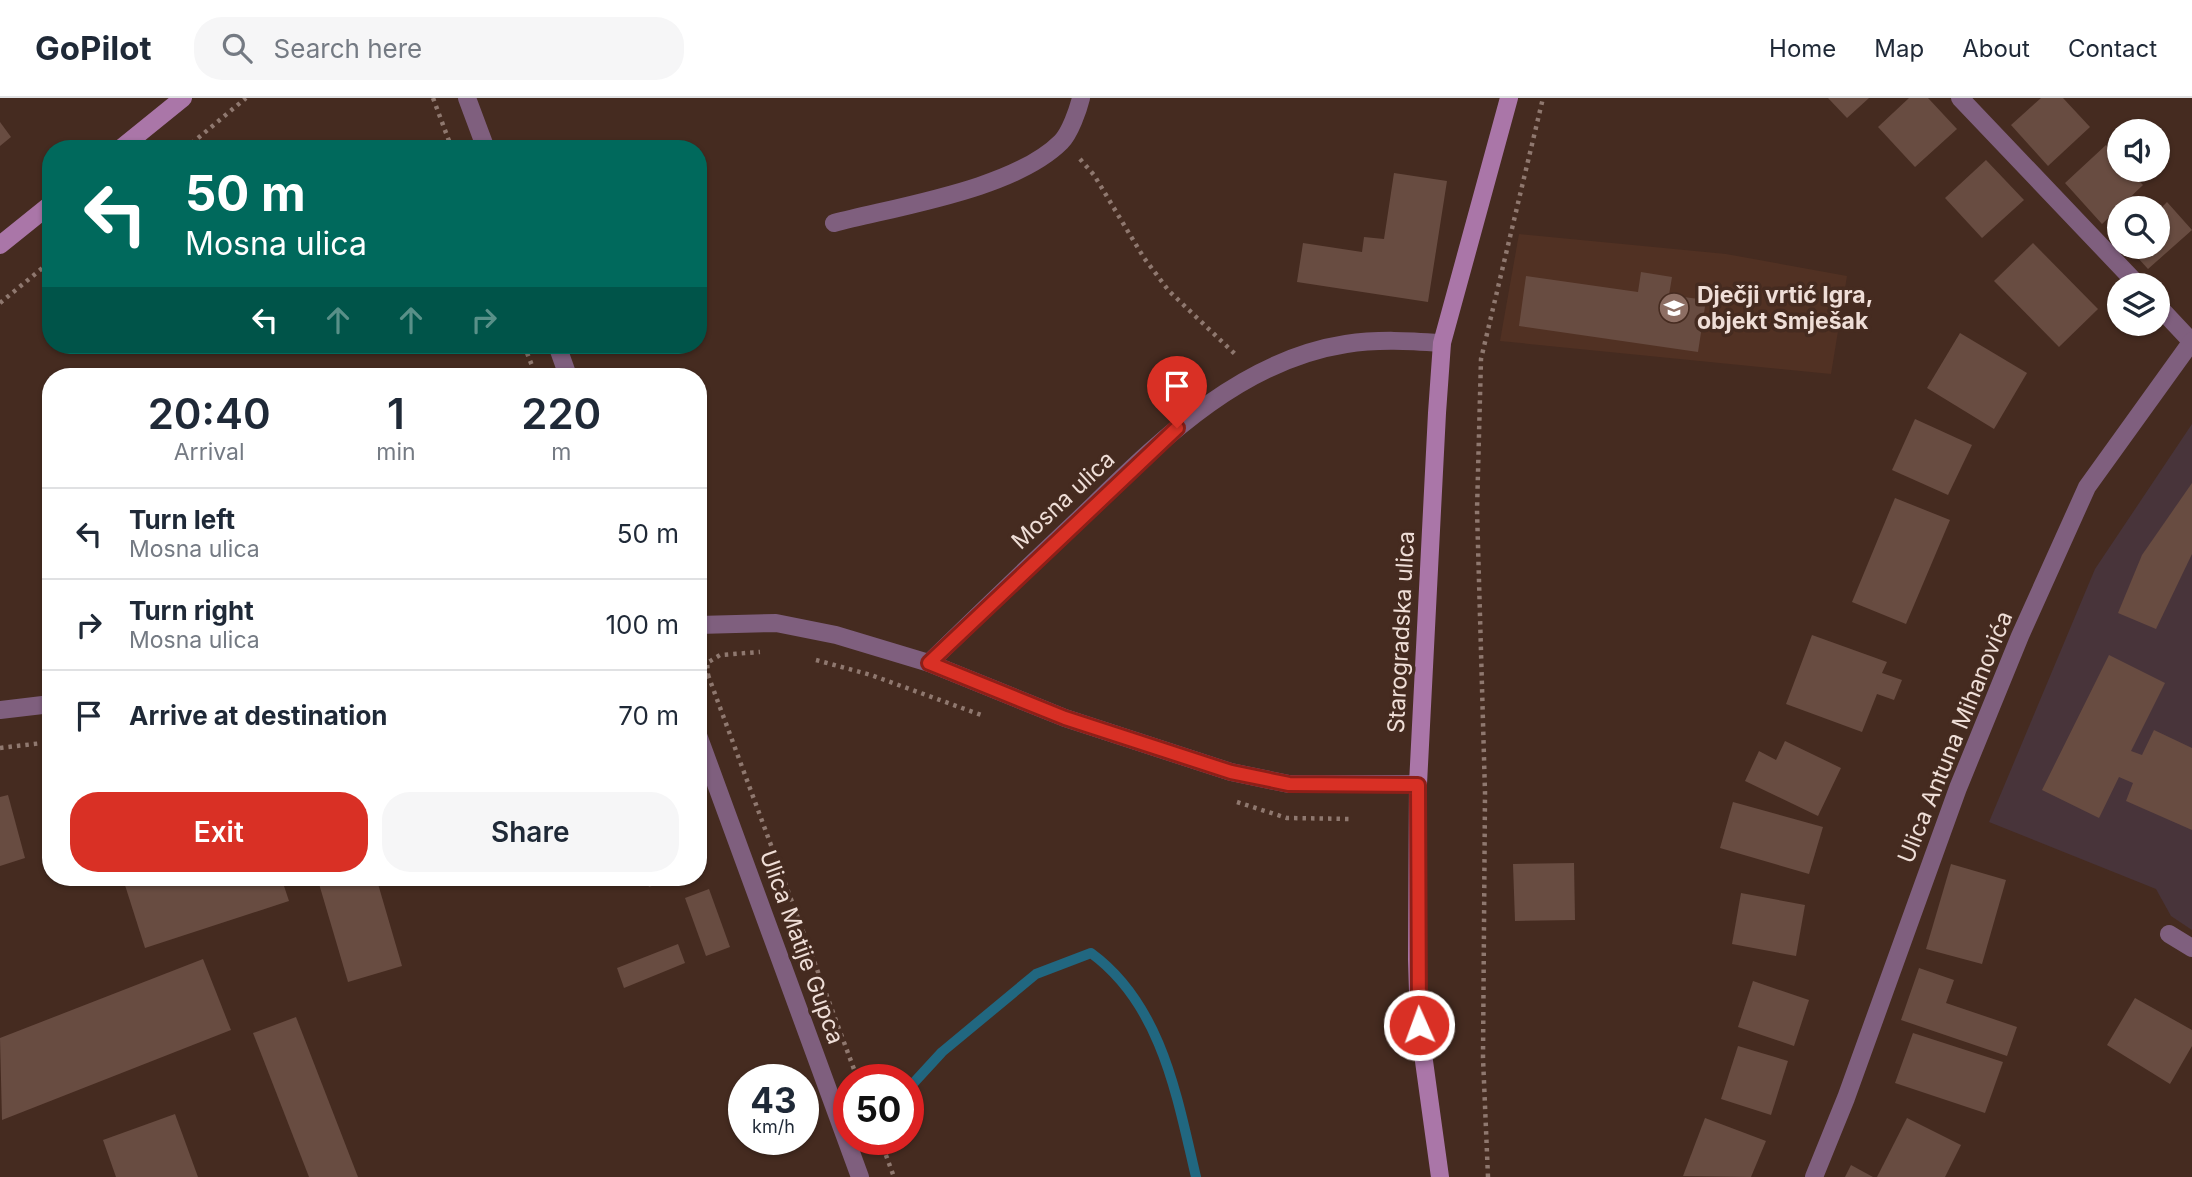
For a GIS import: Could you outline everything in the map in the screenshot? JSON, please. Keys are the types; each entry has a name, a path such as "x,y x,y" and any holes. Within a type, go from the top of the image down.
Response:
{"main road":[{"path":"131,140 183,98"},
{"name":"Starogradska ulica","path":"1440,1177 1419,1025 1418,785 1442,343 1509,98"},
{"path":"0,245 42,211"}],"street":[{"path":"467,98 483,140"},
{"path":"834,223 973,187 1029,167 1063,140 1081,98"},
{"path":"1960,98 2127,273"},
{"path":"2170,318 2192,341"},
{"name":"Mosna ulica","path":"929,663 1195,411 1250,378 1296,359 1344,344 1391,340 1442,343"},
{"name":"Ulica Antuna Mihanovića","path":"1814,1177 1846,1098 1958,788 2020,636 2087,487 2192,341"},
{"path":"707,625 776,623 836,635 929,663 1065,718 1231,772 1289,784 1418,785"},
{"path":"0,710 42,705"},
{"name":"Ulica Matije Gupca","path":"707,760 860,1177"},
{"path":"2169,934 2192,948"}],"path":[{"path":"196,140 246,98"},
{"path":"433,98 449,140"},
{"path":"1488,1177 1483,1058 1485,793 1477,510 1481,359 1543,98"},
{"path":"1063,140 1094,175 1144,258 1169,292 1208,331 1232,349 1250,378"},
{"path":"0,303 42,268"},
{"path":"772,651 720,655 707,663 708,675 852,1064"},
{"path":"806,657 871,675 992,718"},
{"path":"0,748 42,743"},
{"path":"1226,798 1287,818 1353,819"},
{"path":"886,1155 894,1177"}],"shaded area":[{"name":"Dječji vrtić Igra, objekt Smješak","path":"1519,234 1726,254 1847,276 1831,374 1500,341"},
{"path":"2192,424 2192,930 2171,916 2156,889 1989,822 2095,569"}],"building":[{"path":"1828,98 1869,98 1847,118"},
{"path":"1909,98 1928,98 1957,129 1915,167 1878,127"},
{"path":"2041,98 2063,98 2090,127 2048,166 2011,125"},
{"path":"0,122 11,137 0,146"},
{"path":"2106,145 2107,182 2140,182 2143,185 2131,196 2107,196 2107,219 2102,224 2065,183"},
{"path":"1986,160 2024,200 1982,238 1945,198"},
{"path":"1394,173 1447,181 1428,302 1297,282 1303,243 1362,252 1364,237 1384,239"},
{"path":"2170,205 2192,230 2170,250"},
{"path":"2033,243 2098,309 2059,347 1994,281"},
{"path":"2139,259 2159,259 2148,269"},
{"path":"1641,272 1672,277 1669,295 1706,300 1698,352 1519,326 1526,276 1638,292"},
{"path":"1960,333 2027,373 1994,429 1927,388"},
{"path":"1915,419 1972,445 1948,495 1892,470"},
{"path":"2192,483 2192,554 2156,629 2118,613 2142,555"},
{"path":"1895,498 1950,520 1906,624 1852,602"},
{"path":"1812,635 1887,662 1882,673 1902,680 1894,700 1877,694 1862,732 1786,704"},
{"path":"2109,655 2165,683 2131,751 2142,755 2154,730 2192,748 2192,830 2126,801 2133,783 2119,777 2099,818 2042,790"},
{"path":"1785,741 1841,768 1818,816 1745,781 1759,751 1776,760"},
{"path":"8,795 25,858 0,866 0,797"},
{"path":"1733,802 1823,827 1809,874 1720,848"},
{"path":"1574,863 1575,920 1515,921 1513,864"},
{"path":"1951,864 2006,880 1982,964 1926,949"},
{"path":"125,886 284,886 289,901 145,948"},
{"path":"320,886 379,886 402,966 348,982"},
{"path":"709,889 730,947 706,956 685,898"},
{"path":"1741,893 1805,905 1796,956 1732,944"},
{"path":"678,944 685,963 624,988 617,968"},
{"path":"203,959 231,1030 2,1120 0,1038"},
{"path":"1919,968 1954,980 1946,1003 2017,1027 2007,1056 1901,1020"},
{"path":"1753,981 1809,1000 1794,1046 1738,1027"},
{"path":"2135,998 2192,1030 2192,1046 2170,1084 2107,1045"},
{"path":"296,1017 358,1177 309,1177 253,1033"},
{"path":"1913,1033 2003,1062 1985,1113 1895,1083"},
{"path":"1738,1046 1788,1061 1771,1115 1721,1099"},
{"path":"175,1114 198,1177 116,1177 103,1140"},
{"path":"1705,1118 1766,1141 1751,1177 1683,1176"},
{"path":"1907,1118 1961,1145 1945,1177 1877,1177"},
{"path":"1851,1165 1873,1177 1845,1177"}],"waterway":[{"path":"924,1072 942,1052 1036,974 1091,953 1115,974 1135,999 1150,1026 1173,1085 1196,1177"}],"place":[{"name":"Dječji vrtić Igra, objekt Smješak","path":"1674,308"}],"route":[{"path":"1177,428 929,663 1065,718 1231,772 1289,784 1418,785 1419,1025"}]}
